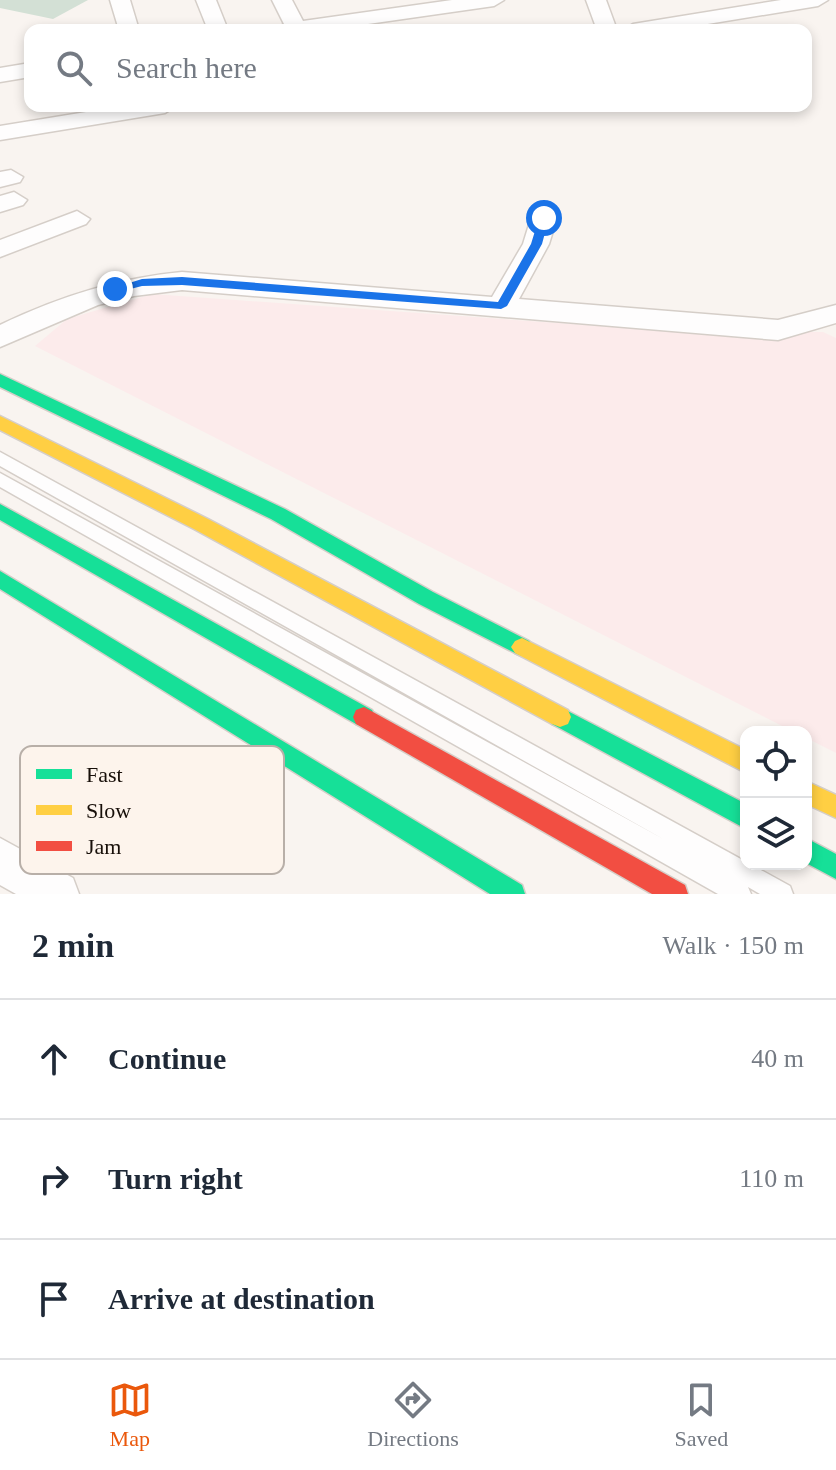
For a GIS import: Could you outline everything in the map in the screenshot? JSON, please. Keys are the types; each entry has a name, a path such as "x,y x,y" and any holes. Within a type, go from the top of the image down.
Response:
{"main road":[{"path":"0,380 278,514 439,605 740,759"},
{"path":"0,422 229,539 740,814"},
{"path":"0,511 676,894"},
{"path":"0,579 272,746"},
{"path":"284,753 513,894"},
{"path":"812,795 836,807"},
{"path":"812,853 836,867"}],"street":[{"path":"120,0 127,24"},
{"path":"206,0 216,24"},
{"path":"282,0 289,24"},
{"path":"310,24 368,9 494,0"},
{"path":"596,0 605,24"},
{"path":"670,24 818,0"},
{"path":"0,75 24,71"},
{"path":"0,133 128,112"},
{"path":"501,306 536,244 544,218"},
{"path":"0,249 77,219"},
{"path":"0,337 88,297 142,283 197,282 778,330 836,314"},
{"path":"0,860 20,872"},
{"path":"23,874 57,894"}],"lane":[{"path":"0,458 782,894"},
{"path":"0,479 740,894"}],"shaded area":[{"path":"0,0 88,0 53,19 0,8"},
{"path":"152,294 671,331 823,332 836,338 836,753 812,741 812,726 782,726 35,346 67,319"}],"traffic: fast":[{"path":"0,380 278,514 426,598 522,647"},
{"path":"0,511 364,717"},
{"path":"0,579 272,746"},
{"path":"560,717 740,814"},
{"path":"284,753 513,894"},
{"path":"812,853 836,867"}],"traffic: slow":[{"path":"0,422 201,524 560,717"},
{"path":"522,647 740,759"},
{"path":"812,795 836,807"}],"traffic: jam":[{"path":"364,717 676,894"}],"route":[{"path":"115,289 142,283 182,281 501,306 520,277 544,218"}]}
